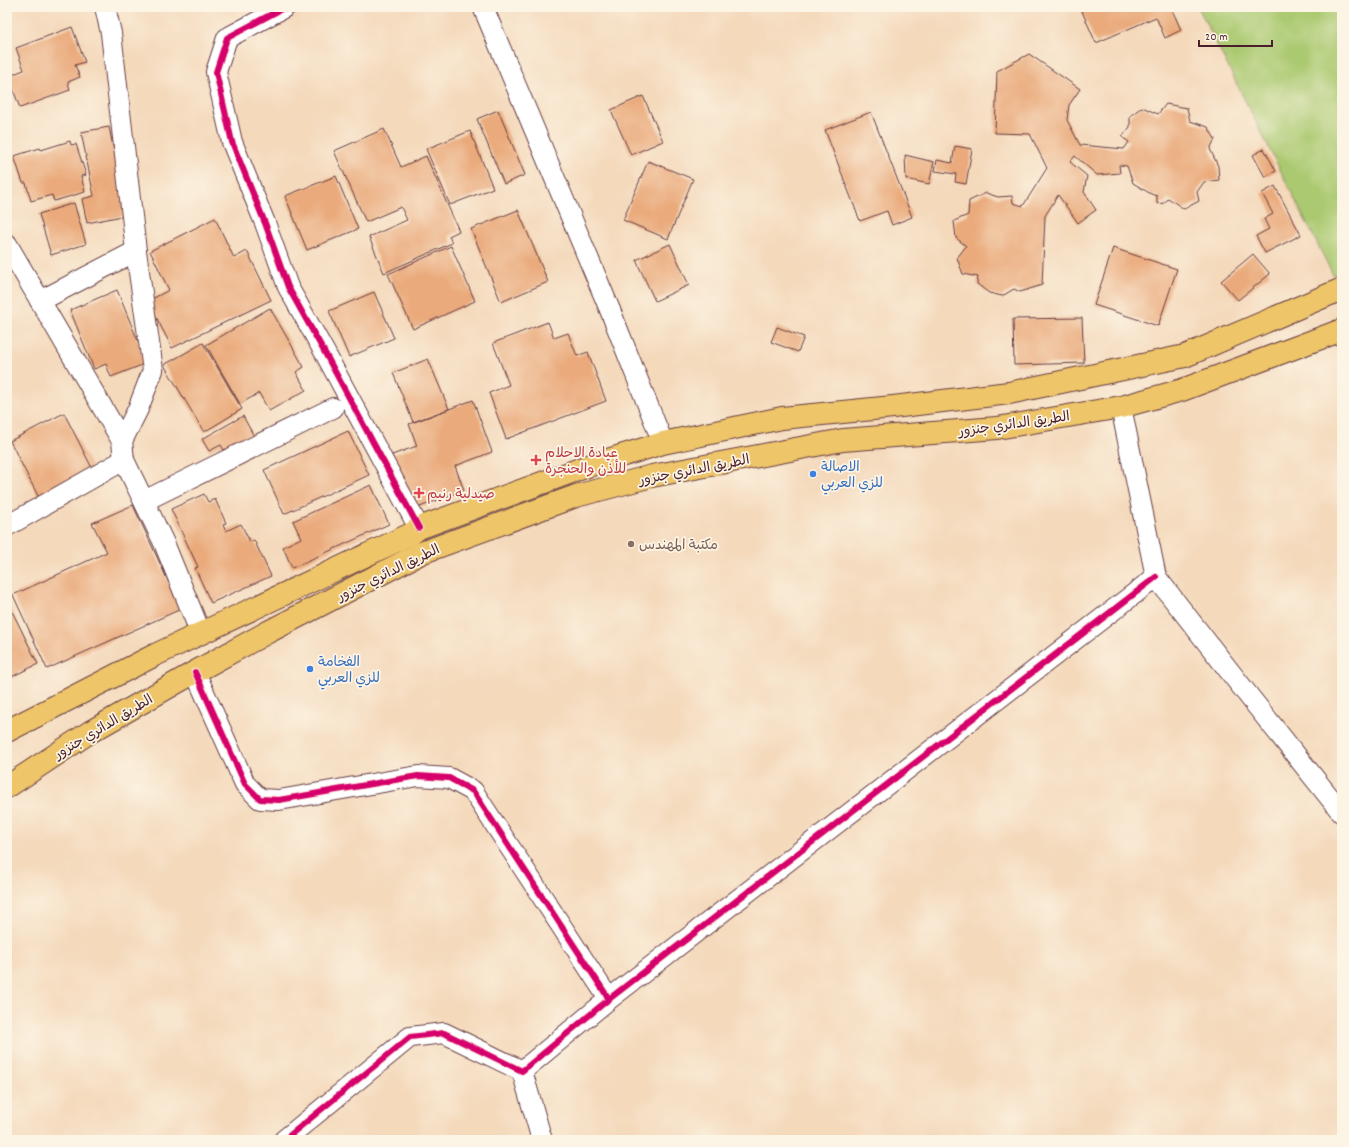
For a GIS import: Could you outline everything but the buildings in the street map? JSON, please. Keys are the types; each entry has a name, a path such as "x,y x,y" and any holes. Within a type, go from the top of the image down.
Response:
{"main road":[{"name":"الطريق الدائري جنزور","path":"7,731 154,655 411,534 419,528 588,466 663,443 782,418 893,407 1009,393 1185,356 1342,289"},
{"name":"الطريق الدائري جنزور","path":"7,787 90,732 195,672 268,632 421,553 576,496 652,476 842,440 997,428 1121,407 1182,390 1342,330"},
{"path":"7,799 31,771"}],"street":[{"path":"7,526 123,450 154,370 136,250 111,33 105,7"},
{"path":"285,7 227,38 216,72 232,142 265,223 288,287 419,528"},
{"path":"487,8 663,443"},
{"path":"7,244 40,300 123,450 144,501 164,543 201,634"},
{"path":"40,300 136,250"},
{"path":"1121,407 1156,577 1342,813"},
{"path":"144,501 333,408"},
{"path":"522,1071 609,999 1156,577"},
{"path":"195,672 245,784 260,799 279,800 418,776 449,778 473,791 609,999"},
{"path":"284,1140 410,1037 444,1033 522,1071 542,1140"}],"green space":[{"path":"1198,7 1342,7 1342,271 1333,275"}],"cycle path":[{"path":"285,7 227,38 216,72 232,142 265,223 288,287 419,528"},
{"path":"284,1140 410,1037 444,1033 522,1071 609,999 1156,577"},
{"path":"195,672 245,784 260,799 279,800 418,776 449,778 473,791 609,999"}],"place":[{"name":"عيادة الاحلام للأذن والحنجرة","path":"536,460"},
{"name":"الاصالة للزي العربي","path":"813,474"},
{"name":"صيدلية رنيم","path":"419,493"},
{"name":"مكتبة المهندس","path":"631,544"},
{"name":"الفخامة للزي العربي","path":"310,669"}]}
